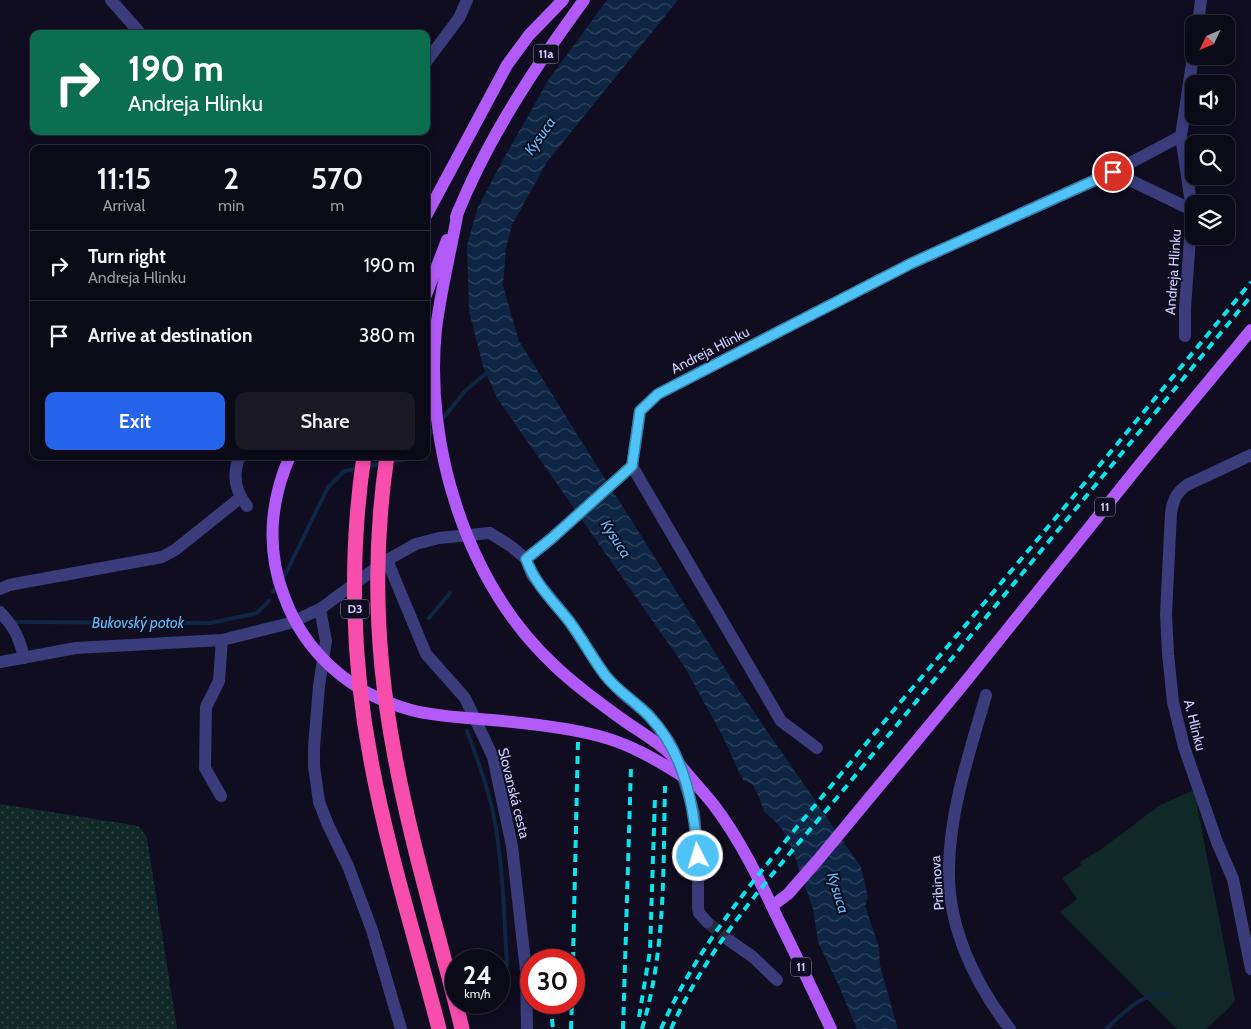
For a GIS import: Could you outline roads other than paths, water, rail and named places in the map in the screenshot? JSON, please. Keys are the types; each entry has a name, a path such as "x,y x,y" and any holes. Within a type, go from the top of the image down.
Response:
{"highway":[{"name":"D3","path":"364,460 358,515 355,628 361,692 371,761 396,868 439,1029"},
{"name":"D3","path":"387,460 378,570 379,614 385,690 395,756 419,863 462,1029"}],"main road":[{"name":"11a","path":"437,197 458,154 507,65 529,35 563,0"},
{"name":"11a","path":"458,211 481,162 510,110 584,0"},
{"path":"430,209 437,197"},
{"path":"430,214 437,197"},
{"path":"430,284 458,211"},
{"path":"458,211 436,329 435,399 438,436 446,473 456,507 470,542 486,575 508,610 530,639 554,665 606,708 666,750 698,787 727,823 755,871 772,906"},
{"name":"11","path":"831,1029 772,906 788,894 810,870 962,686 1141,462 1251,330"},
{"path":"289,460 280,483 273,512 272,543 277,575 287,606 303,635 314,651 341,676 373,696 412,711 532,724 600,736 629,746 656,759 698,787"}],"street":[{"path":"111,0 137,30"},
{"path":"430,57 459,18 467,0"},
{"path":"1199,15 1201,0"},
{"name":"Andreja Hlinku","path":"1190,195 1181,136 1192,65"},
{"name":"Andreja Hlinku","path":"627,470 640,411 658,394 912,263 1113,172 1181,136"},
{"path":"1113,172 1185,207"},
{"name":"Andreja Hlinku","path":"1185,336 1190,245"},
{"name":"A. Hlinku","path":"1251,455 1188,485 1181,489 1174,498 1171,513 1166,614 1171,686 1184,747 1217,842 1247,918 1251,969"},
{"path":"0,589 9,585 162,557 175,550 244,502 236,478 239,460"},
{"path":"526,559 627,470 781,721 817,748"},
{"path":"0,662 76,648 222,640 290,623 320,609 387,560 416,544 447,537 490,533 512,547 526,559 532,575 570,622 605,675 621,692 649,715 670,743 679,764 694,812 698,856 698,908 699,913 707,922"},
{"name":"Slovanská cesta","path":"387,560 426,654 465,698 493,757 512,846 526,972 527,1029"},
{"path":"320,609 326,641 319,686 314,748 314,766 320,802 328,825 348,866 372,930 401,1029"},
{"path":"0,612 13,626 20,639 24,658"},
{"path":"221,796 204,768 206,707 219,681 222,640"},
{"name":"Pribinova","path":"986,695 959,796 951,836 948,869 952,905 962,944 977,978 1010,1029"},
{"path":"730,940 753,957 777,980"}],"water":[{"name":"Kysuca","path":"607,0 678,0 547,162 512,225 506,248 503,286 519,341 736,686 861,867 868,897 865,906 879,947 880,966 898,1029 857,1029 818,942 813,909 795,857 782,829 764,812 752,784 744,781 722,735 684,666 497,398 483,366 469,311 467,245 478,207 549,79"}],"waterway":[{"name":"Bukovský potok","path":"440,422 465,391 489,371"},
{"name":"Bukovský potok","path":"430,434 436,427"},
{"name":"Bukovský potok","path":"390,462 401,460"},
{"name":"Bukovský potok","path":"365,467 383,463"},
{"name":"Bukovský potok","path":"282,579 328,487 344,471 359,468"},
{"name":"Bukovský potok","path":"273,592 278,585"},
{"path":"429,618 450,593"},
{"name":"Bukovský potok","path":"12,622 211,623 257,613 269,601"},
{"path":"467,731 482,771 493,812 503,888 506,949"},
{"path":"1106,1029 1128,1009 1143,999 1152,996 1172,995"}],"tunnel":[{"path":"707,922 730,941"}],"railway":[{"path":"661,1029 689,974 722,924 758,875 1251,282"},
{"path":"671,1029 688,995 708,962 752,900 1251,296"},
{"path":"573,949 578,740"},
{"path":"623,1029 631,767"},
{"path":"642,1029 650,999 662,909 665,786"},
{"path":"639,1017 650,951 655,797"},
{"path":"571,1029 572,1014"},
{"path":"552,1019 553,1029"}]}
